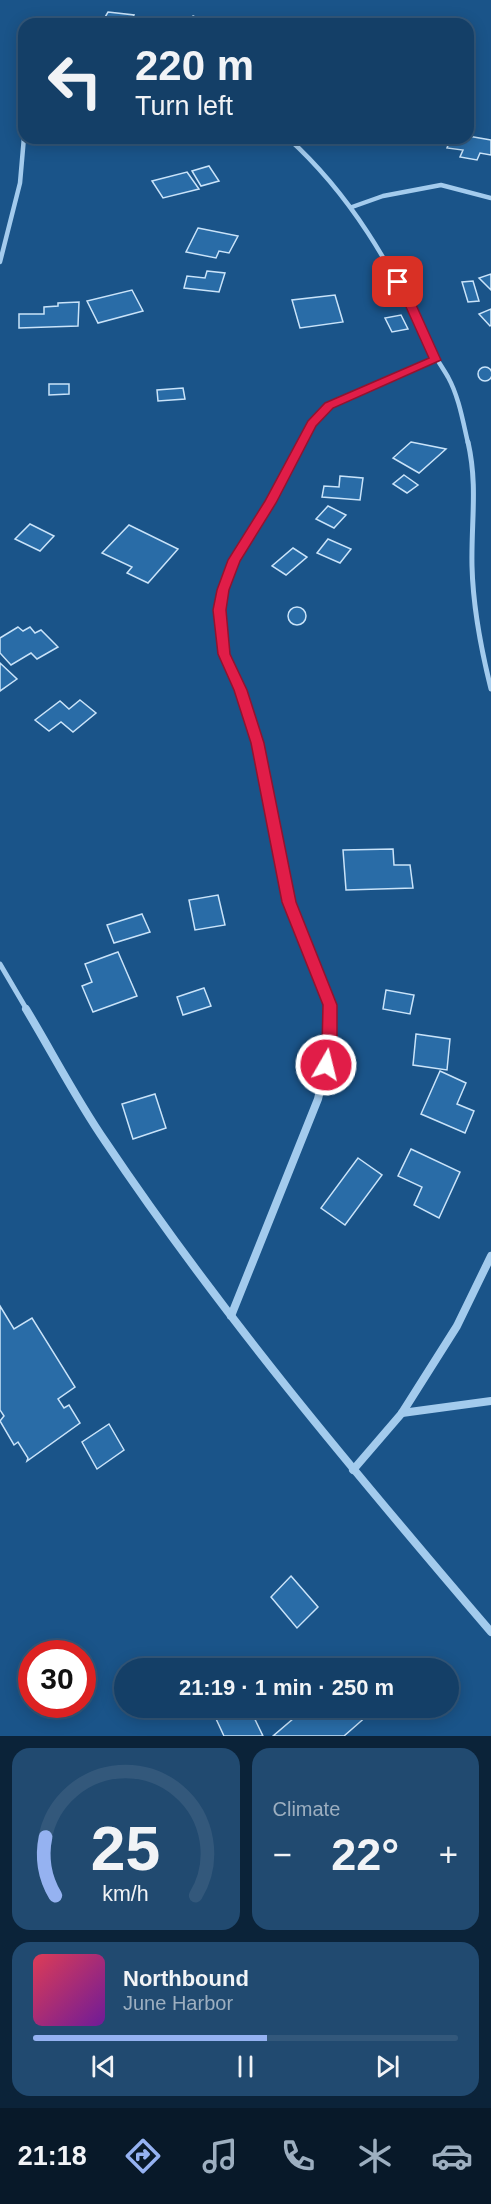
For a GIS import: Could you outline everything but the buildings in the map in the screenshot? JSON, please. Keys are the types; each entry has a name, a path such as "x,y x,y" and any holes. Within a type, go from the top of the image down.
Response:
{"street":[{"path":"0,262 20,183 23,144"},
{"path":"295,144 319,166 352,207 408,298 435,360 449,380 464,429 475,480 472,568 482,653 491,689"},
{"path":"352,207 383,196 441,185 491,198"},
{"path":"231,1316 318,1099 330,1048 330,1005 289,902 257,743 240,690 224,654 220,610 223,590 234,560 270,503 312,424 329,406 435,360"},
{"path":"0,964 104,1140 231,1316 353,1470 491,1632"},
{"path":"353,1470 402,1413 457,1326 491,1256"},
{"path":"402,1413 491,1401"}],"route":[{"path":"326,1065 330,1048 330,1005 289,902 271,802 257,743 240,690 224,654 220,610 223,590 234,560 270,503 312,424 329,406 405,371 435,360 408,298 398,282"}]}
